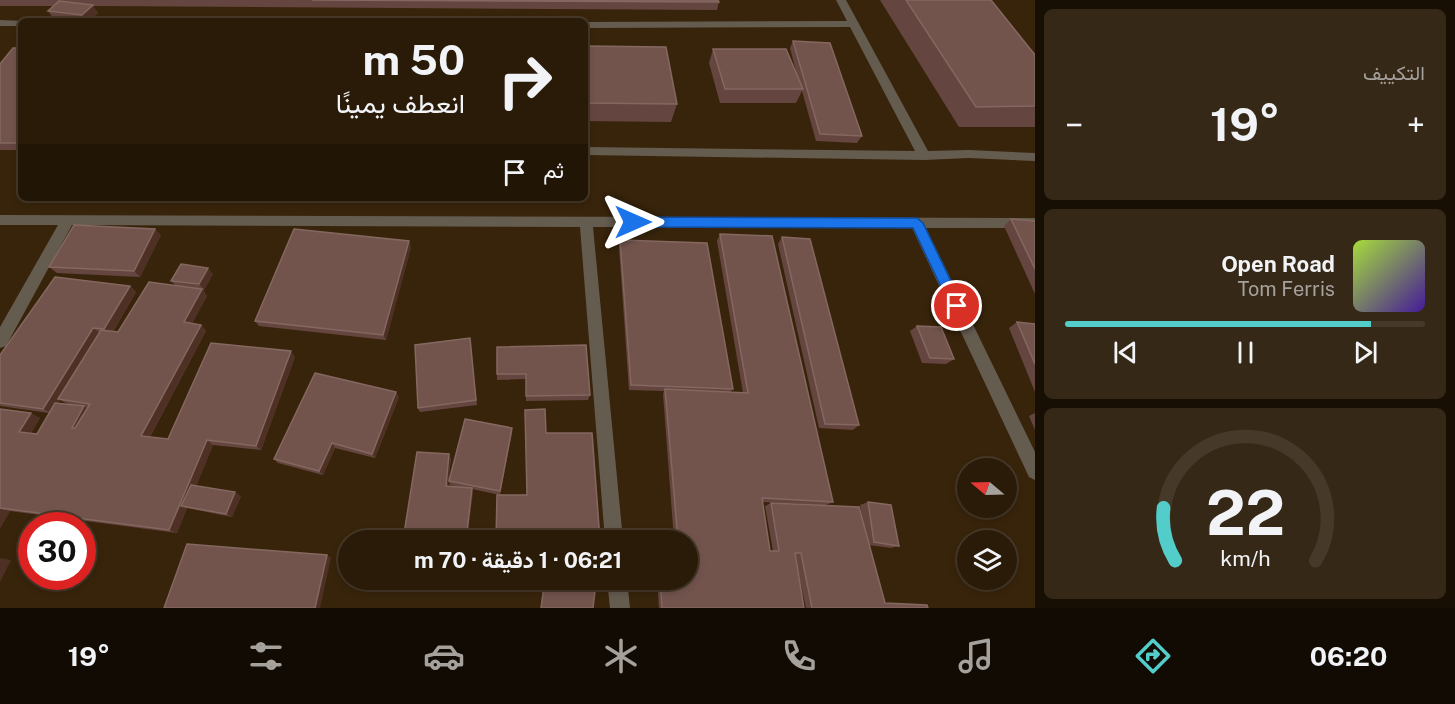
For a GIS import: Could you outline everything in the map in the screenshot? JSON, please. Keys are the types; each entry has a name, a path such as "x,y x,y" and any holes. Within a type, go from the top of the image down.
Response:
{"street":[{"path":"841,0 924,156"},
{"path":"0,23 18,23"},
{"path":"588,25 855,24"},
{"path":"588,151 924,156 969,154 1035,157"},
{"path":"0,220 1035,223"},
{"path":"0,342 68,221"},
{"path":"586,222 613,530"},
{"path":"917,223 1035,471"},
{"path":"618,590 620,608"}],"building":[{"path":"312,0 718,0 719,2"},
{"path":"906,0 991,0 1035,55 1035,106 976,107"},
{"path":"59,1 93,5 82,15 48,11"},
{"path":"793,41 830,43 862,136 820,134"},
{"path":"588,46 666,47 677,104 588,103"},
{"path":"13,48 18,48 18,143 0,143 0,64"},
{"path":"713,49 786,49 803,89 725,89"},
{"path":"1011,219 1035,221 1035,269"},
{"path":"74,225 155,229 134,271 49,267"},
{"path":"294,229 409,241 383,335 255,321"},
{"path":"720,234 772,236 833,502 762,498 770,551 779,551 771,503 859,507 885,603 927,605 928,608 812,608 801,553 795,553 804,608 662,608 661,590 698,590 698,530 677,530 665,389 748,393"},
{"path":"782,237 810,239 859,425 825,424"},
{"path":"620,240 707,243 733,389 631,385"},
{"path":"181,264 208,268 199,284 171,281"},
{"path":"55,277 130,286 104,329 93,328 43,409 0,403 0,355"},
{"path":"149,282 202,289 184,322 201,325 141,436 168,439 211,343 291,351 256,446 207,440 169,530 96,520 96,512 31,512 0,508 0,409 31,413 19,432 37,434 55,403 84,406 72,428 75,428 90,404 58,399 101,330 118,332"},
{"path":"1017,322 1035,324 1035,364"},
{"path":"917,326 941,327 954,359 930,358"},
{"path":"470,338 476,400 418,408 415,345"},
{"path":"586,345 590,395 526,396 526,374 497,374 497,347"},
{"path":"315,373 396,392 372,454 332,443 319,471 274,459"},
{"path":"545,409 546,433 592,433 599,530 496,530 497,495 527,495 525,410"},
{"path":"465,419 512,428 500,491 449,481"},
{"path":"417,452 449,454 446,486 472,488 467,530 405,530"},
{"path":"191,485 235,492 226,514 181,506"},
{"path":"868,502 891,505 899,546 874,542"},
{"path":"187,544 327,555 315,608 164,608"},
{"path":"543,590 595,590 593,608 541,608"}],"route":[{"path":"633,222 917,223 957,306"}]}
